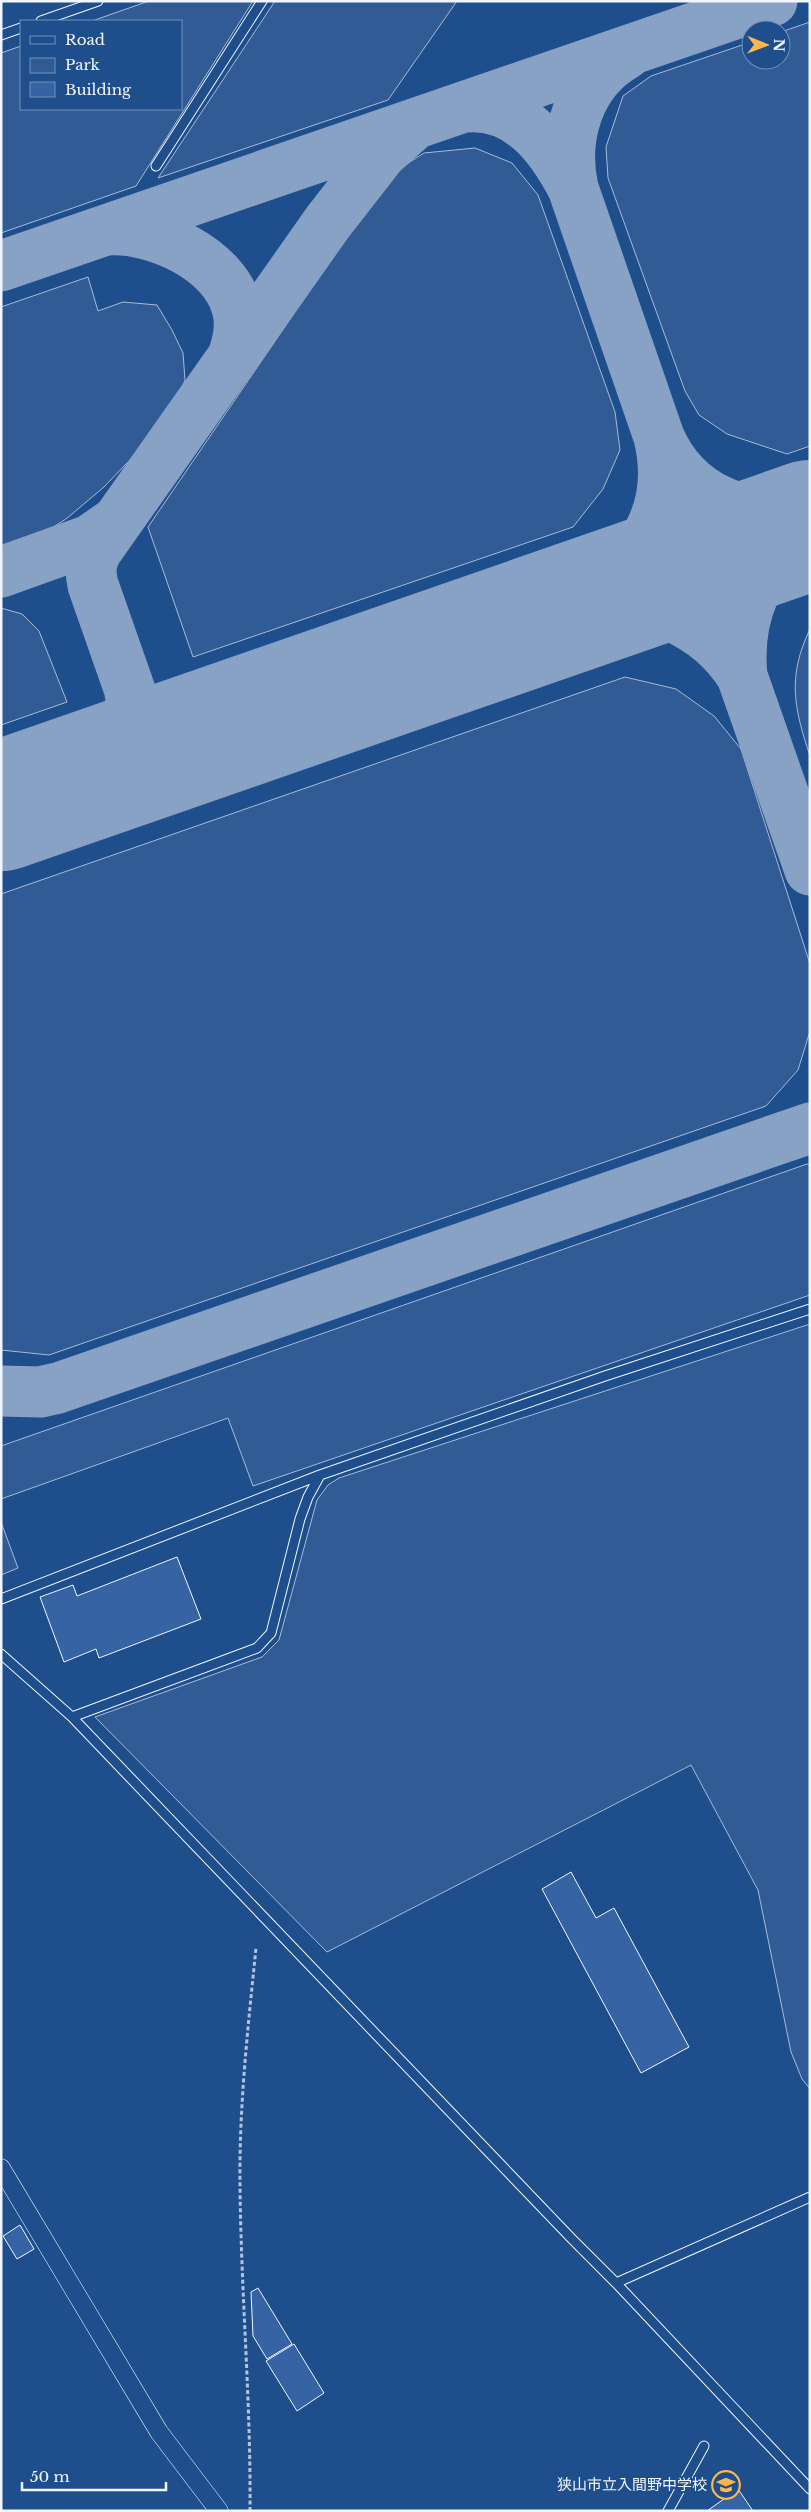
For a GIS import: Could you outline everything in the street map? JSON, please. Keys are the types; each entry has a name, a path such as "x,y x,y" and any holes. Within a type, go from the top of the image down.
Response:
{"street":[{"path":"1,2168 159,2432 219,2511"}],"lane":[{"path":"43,20 98,1"},
{"path":"156,166 262,1"},
{"path":"1,35 20,28"},
{"path":"1,1599 320,1475 605,1376 810,1309"},
{"path":"72,1717 257,1648 271,1634 300,1519 308,1497 320,1475"},
{"path":"1,1654 72,1717 616,2283 810,2489"},
{"path":"616,2283 810,2197"},
{"path":"668,2511 704,2446"}],"path":[{"path":"250,2511 248,2357 240,2186 242,2098 256,1948"}],"green space":[{"path":"149,1 253,1 136,186 1,233 1,53 20,46 20,110 182,110 182,20 95,20"},
{"path":"275,1 457,1 388,100 158,178"},
{"path":"810,22 810,446 787,454 727,434 699,415 685,391 608,178 606,147 623,96 651,76 741,45 741,70 791,70 791,29"},
{"path":"475,148 512,163 538,195 615,412 620,450 603,489 573,527 193,657 148,527 388,176 424,153"},
{"path":"88,277 98,311 123,302 157,305 183,353 185,380 172,416 104,487 66,519 39,536 1,549 1,307"},
{"path":"1,608 22,614 39,631 67,702 1,725"},
{"path":"810,629 810,756 800,723 795,692 798,662"},
{"path":"625,677 676,689 714,716 741,749 810,964 810,1031 798,1070 766,1106 49,1355 1,1350 1,894"},
{"path":"807,1164 810,1165 810,1295 253,1486 228,1418 1,1499 1,1446"},
{"path":"810,1324 810,2089 802,2079 791,2052 758,1890 691,1765 327,1952 95,1717 262,1657 279,1640 317,1500 328,1485 339,1478"},
{"path":"1,1522 18,1568 1,1575"}],"building":[{"path":"177,1557 201,1619 99,1658 96,1649 64,1662 40,1597 73,1585 77,1596"},
{"path":"571,1872 596,1918 614,1908 689,2047 641,2073 542,1889"},
{"path":"20,2225 34,2249 17,2259 3,2236"},
{"path":"258,2288 292,2344 267,2359 253,2336 251,2292"},
{"path":"294,2344 324,2393 297,2411 266,2361"},
{"path":"738,2489 753,2511 707,2511"}],"taxiway":[{"path":"1,266 772,1"},
{"path":"583,604 621,570 637,552 649,532 658,511 663,489 663,464 659,437 573,188 570,169 572,131 577,112 585,95 609,65 626,54"},
{"path":"468,107 487,108 503,112 518,120 544,143 555,157 573,188"},
{"path":"195,739 177,736 161,729 147,719 135,705 93,585 91,571 93,559 97,550 328,222 381,154 408,130"},
{"path":"108,230 126,230 166,240 203,261 218,275 230,290 237,308 239,333 233,357"},
{"path":"659,437 671,459 685,477 702,491 741,509 763,514 810,519"},
{"path":"1,572 90,540 116,522"},
{"path":"810,529 792,542 777,557 764,574 754,592 747,612 741,654 742,676 810,870"},
{"path":"583,604 606,602 629,604 673,617 712,641 728,657 742,676"},
{"path":"100,772 117,756 124,747 128,737 132,716 130,693"},
{"path":"1,1391 40,1392 58,1388 810,1128"}],"runway":[{"path":"1,806 810,525"}],"place":[{"name":"狭山市立入間野中学校","path":"726,2485"}]}
